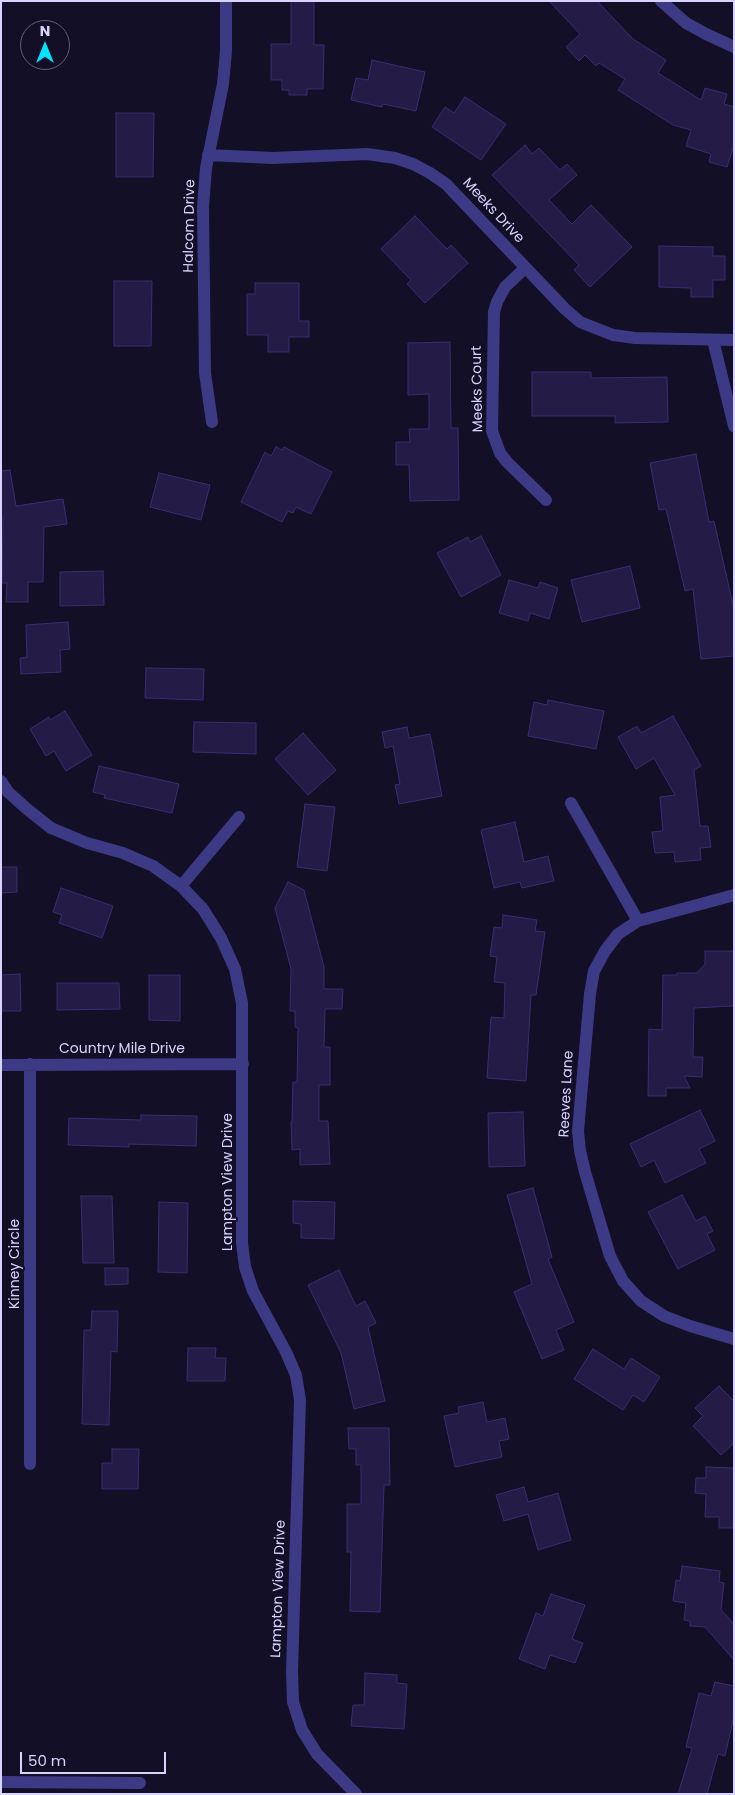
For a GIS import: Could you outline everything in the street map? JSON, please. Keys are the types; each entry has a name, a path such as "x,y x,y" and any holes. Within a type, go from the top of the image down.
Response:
{"street":[{"name":"Halcom Drive","path":"212,422 205,373 202,207 208,155 223,84 226,51 226,1"},
{"path":"661,1 686,22 706,34 734,46"},
{"name":"Meeks Drive","path":"208,155 273,158 367,154 395,158 413,164 446,184 564,309 580,322 613,335 635,338 734,340"},
{"name":"Meeks Court","path":"525,268 505,287 494,312 492,431 500,453 506,462 546,500"},
{"path":"713,340 734,426"},
{"name":"Lampton View Drive","path":"4,789 26,810 52,828 86,843 123,853 153,866 180,886 202,909 217,930 235,969 242,1003 242,1243 245,1268 253,1291 286,1352 296,1375 300,1400 292,1672 293,1702 302,1730 317,1754 356,1794"},
{"path":"571,803 638,921"},
{"path":"180,886 239,817"},
{"name":"Reeves Lane","path":"734,895 638,921 618,934 604,951 594,971 590,994 578,1109 580,1151 610,1256 623,1281 641,1301 664,1316 734,1339"},
{"name":"Kinney Circle","path":"30,1064 30,1464"},
{"name":"Country Mile Drive","path":"1,1065 243,1064"},
{"path":"1,1782 140,1783"}],"building":[{"path":"291,1 314,1 314,45 324,45 323,89 307,89 307,95 289,95 289,90 282,90 282,80 271,80 271,44 291,44"},
{"path":"549,1 597,1 633,39 666,60 658,73 701,100 705,88 727,94 724,104 734,107 734,145 727,167 709,162 711,154 686,146 691,130 673,125 618,90 625,79 599,63 596,66 585,55 579,61 566,47 580,34"},
{"path":"372,60 425,72 416,111 383,104 382,107 351,100 356,78 368,80"},
{"path":"465,97 506,124 481,160 432,127 445,107 454,113"},
{"path":"116,113 154,113 153,177 116,177"},
{"path":"525,145 532,154 539,148 560,170 567,164 577,175 549,200 572,224 591,205 632,247 590,287 574,270 579,265 492,175"},
{"path":"415,216 447,249 451,245 468,263 425,303 407,284 411,280 381,249"},
{"path":"659,246 713,247 713,256 725,256 725,280 713,280 713,297 691,297 691,288 659,287"},
{"path":"114,281 152,281 151,346 114,346"},
{"path":"255,283 299,283 299,321 309,321 309,337 289,337 289,352 268,352 268,335 247,335 247,294 255,294"},
{"path":"450,342 451,428 458,428 459,500 410,501 409,465 396,465 396,442 410,442 409,429 429,429 429,394 408,395 408,343"},
{"path":"532,372 591,372 591,378 667,377 668,422 615,423 615,416 532,416"},
{"path":"276,447 282,450 284,447 332,472 311,514 296,507 293,513 288,511 282,522 241,502 265,452 271,456"},
{"path":"696,454 709,522 714,521 734,609 734,656 701,659 693,589 685,591 666,509 659,510 650,463"},
{"path":"10,470 16,506 63,499 67,524 44,527 43,582 28,582 28,602 6,602 7,583 2,583 3,518 1,518 1,471"},
{"path":"159,473 210,485 201,520 150,507"},
{"path":"481,536 501,575 461,597 437,553 468,537 470,542"},
{"path":"630,566 640,608 582,622 571,580"},
{"path":"103,571 104,605 60,606 60,572"},
{"path":"509,580 538,588 540,582 558,588 549,619 530,613 528,621 499,613"},
{"path":"68,622 70,649 60,650 61,672 21,674 20,658 27,657 26,625"},
{"path":"146,668 204,669 203,700 145,698"},
{"path":"548,700 604,711 596,749 528,736 534,702 547,705"},
{"path":"65,711 92,755 66,771 54,751 46,756 30,729 49,717 50,720"},
{"path":"673,716 701,766 694,770 700,826 708,826 711,847 700,848 701,860 675,862 674,852 655,853 652,832 663,831 660,797 675,795 654,758 636,769 618,737 637,726 641,733"},
{"path":"194,722 256,723 256,754 193,752"},
{"path":"407,727 409,738 430,734 442,796 399,804 395,785 400,784 393,746 385,748 382,732"},
{"path":"303,733 336,770 308,795 275,759"},
{"path":"99,766 179,784 172,813 104,798 105,795 93,792"},
{"path":"305,804 335,807 327,871 297,867"},
{"path":"515,822 524,862 548,856 554,881 522,888 520,882 494,888 481,830"},
{"path":"1,867 17,867 17,892 1,893"},
{"path":"288,882 304,890 324,967 324,989 343,989 342,1009 325,1009 324,1047 330,1047 330,1085 319,1085 319,1121 328,1121 330,1164 300,1165 300,1149 292,1150 291,1122 293,1082 297,1082 298,1028 295,1027 295,1011 290,1011 291,969 275,908"},
{"path":"61,888 113,906 102,938 59,923 62,915 53,912"},
{"path":"503,915 537,920 535,931 545,932 536,995 531,995 526,1081 487,1078 491,1017 504,1018 505,983 494,982 497,957 490,956 494,927 502,928"},
{"path":"705,951 734,951 734,1006 694,1008 693,1057 703,1057 702,1077 684,1076 690,1088 666,1088 666,1096 648,1096 649,1029 662,1030 663,975 697,973 705,964"},
{"path":"20,974 21,1011 1,1011 1,975"},
{"path":"149,975 180,975 180,1021 149,1020"},
{"path":"57,983 119,983 120,1009 57,1010"},
{"path":"700,1110 715,1141 699,1149 706,1163 665,1183 654,1160 641,1167 630,1144"},
{"path":"523,1112 525,1166 489,1167 488,1113"},
{"path":"141,1115 197,1116 196,1146 129,1144 129,1147 68,1145 69,1118 141,1120"},
{"path":"533,1188 552,1257 548,1259 574,1322 556,1330 564,1350 542,1359 514,1292 532,1284 507,1195"},
{"path":"682,1195 696,1221 705,1216 713,1231 707,1234 715,1250 678,1269 648,1212"},
{"path":"81,1196 112,1196 114,1263 83,1263"},
{"path":"293,1201 335,1202 334,1239 301,1238 301,1224 293,1223"},
{"path":"159,1202 188,1203 187,1273 158,1272"},
{"path":"105,1268 128,1268 128,1284 105,1285"},
{"path":"339,1270 356,1306 365,1301 376,1323 368,1327 385,1401 354,1409 341,1353 308,1285"},
{"path":"92,1311 118,1311 117,1352 111,1351 109,1425 82,1424 84,1330 91,1330"},
{"path":"188,1348 216,1348 215,1358 226,1358 225,1381 187,1381"},
{"path":"593,1349 624,1369 631,1358 660,1377 644,1402 633,1395 623,1410 574,1379"},
{"path":"719,1386 734,1401 734,1443 721,1455 693,1426 703,1416 695,1408"},
{"path":"483,1402 487,1422 505,1418 509,1439 499,1441 502,1457 455,1467 444,1416 459,1413 458,1407"},
{"path":"348,1428 389,1428 390,1485 384,1485 380,1612 350,1611 351,1552 347,1552 347,1504 361,1504 361,1465 356,1465 356,1449 349,1449"},
{"path":"112,1449 139,1449 138,1489 102,1489 102,1463 112,1463"},
{"path":"706,1467 734,1468 734,1528 719,1528 719,1517 705,1517 706,1494 695,1493 696,1478 706,1478"},
{"path":"524,1487 528,1502 558,1493 571,1540 538,1550 528,1514 504,1521 496,1495"},
{"path":"682,1566 720,1571 719,1582 724,1583 721,1610 734,1624 734,1660 705,1627 690,1626 690,1621 684,1620 686,1603 673,1601 676,1580 680,1581"},
{"path":"551,1594 585,1605 572,1639 583,1643 575,1663 550,1655 545,1669 519,1659 536,1613 543,1616"},
{"path":"365,1673 397,1675 397,1683 407,1684 404,1729 351,1726 353,1705 364,1705"},
{"path":"715,1682 734,1686 734,1716 725,1756 718,1754 707,1794 678,1794 692,1748 686,1747 699,1693 711,1696"}]}
